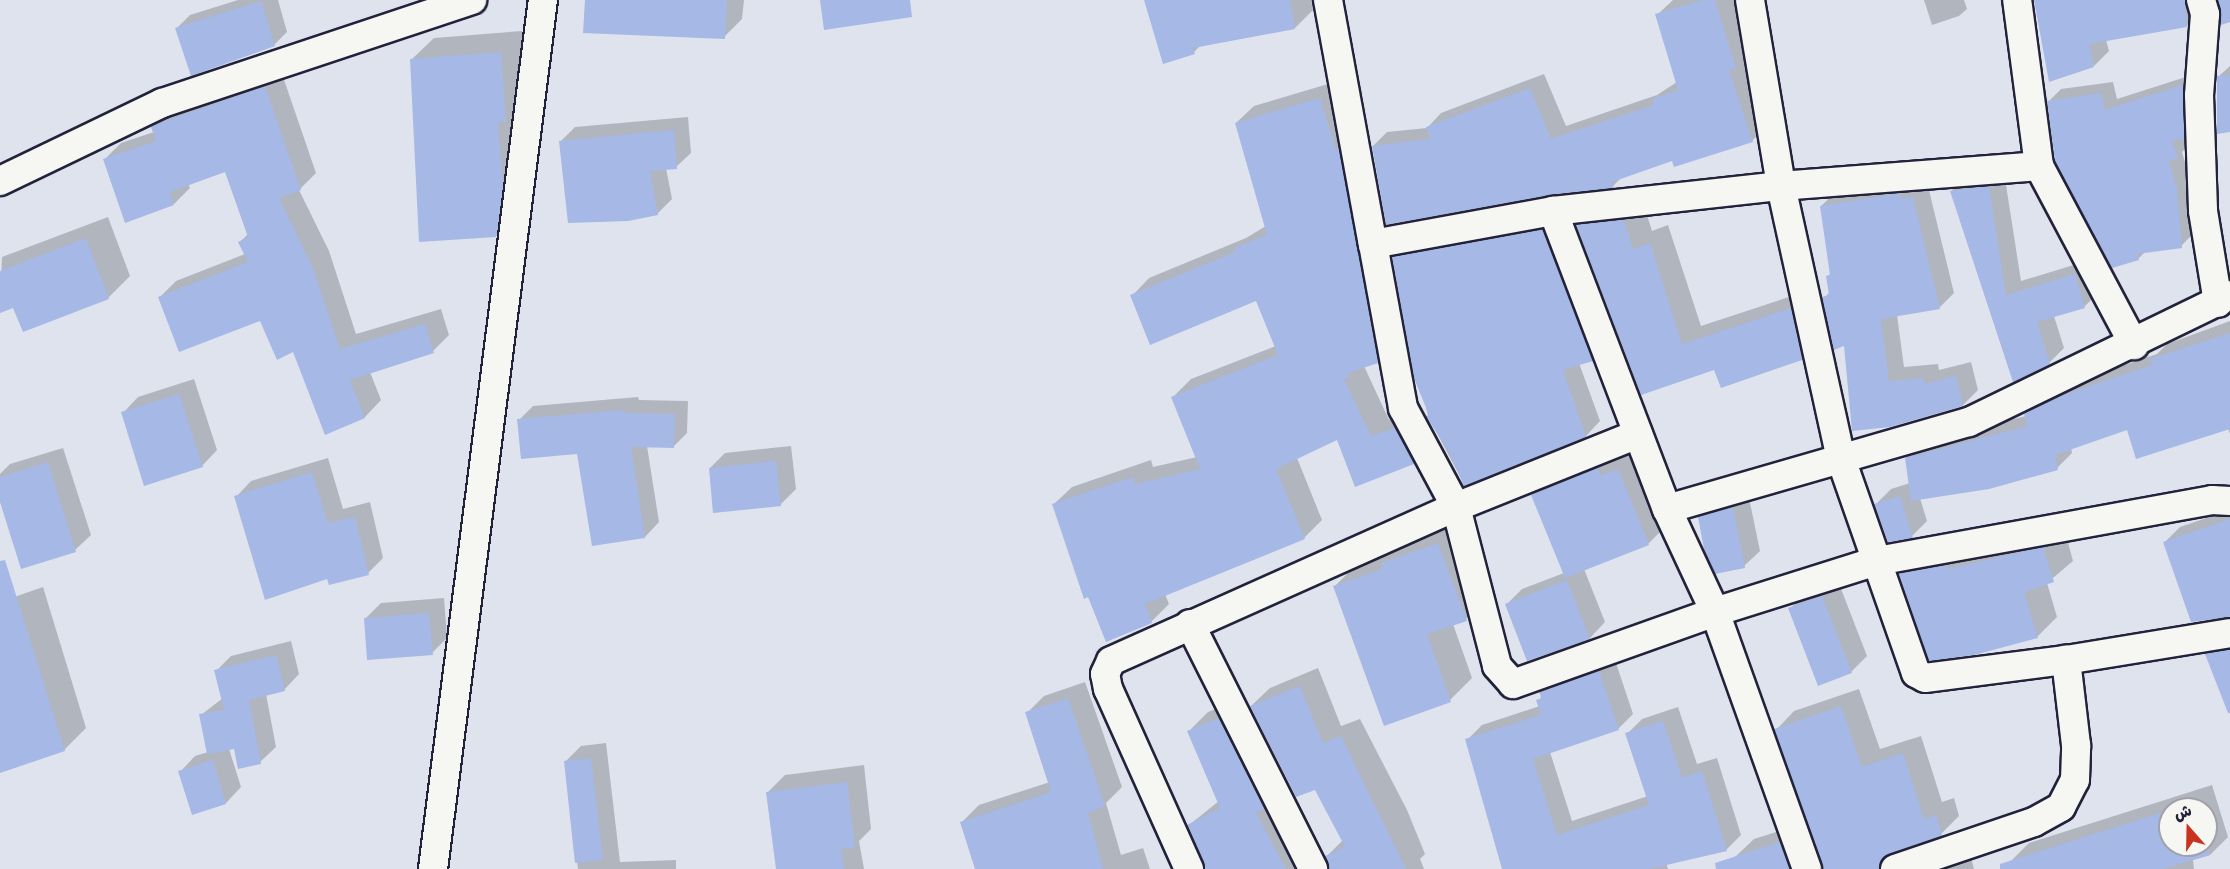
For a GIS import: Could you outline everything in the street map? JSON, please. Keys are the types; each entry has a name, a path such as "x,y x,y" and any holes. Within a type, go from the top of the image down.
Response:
{"street":[{"path":"0,181 162,103 472,0"},
{"path":"434,869 543,0"},
{"path":"1329,0 1403,408 1456,507 1497,666 1513,684 1715,612 1877,561 2212,500 2230,501"},
{"path":"1750,0 1781,186 1840,459 1910,662 1925,678 2066,660 2230,633"},
{"path":"2017,0 2039,166 2134,345"},
{"path":"1667,509 1969,422 2134,345 2224,299 2203,211 2199,95 2205,14 2202,0"},
{"path":"1373,244 1553,211 1781,186 2039,166"},
{"path":"1553,211 1667,509 1715,612 1807,869"},
{"path":"1189,869 1105,674 1111,661 1456,507 1638,434"},
{"path":"1190,624 1313,869"},
{"path":"1895,869 2034,822 2061,807 2075,780 2076,745 2066,660"}],"building":[{"path":"585,0 727,0 725,39 583,33"},
{"path":"820,0 910,0 912,17 824,30"},
{"path":"1144,0 1290,0 1295,29 1193,48 1195,54 1163,64"},
{"path":"1703,0 1715,0 1736,68 1729,70 1753,142 1674,167 1672,161 1612,182 1614,188 1550,195 1386,225 1372,146 1430,139 1426,127 1530,88 1551,139 1654,105 1652,99 1678,90 1655,14"},
{"path":"2034,0 2185,0 2187,27 2089,44 2094,67 2049,82"},
{"path":"2218,0 2230,0 2230,22 2221,25"},
{"path":"261,1 275,46 191,76 175,28"},
{"path":"501,52 506,122 498,122 503,187 496,237 419,242 410,59"},
{"path":"2230,75 2230,132 2217,134 2217,76"},
{"path":"2183,85 2184,139 2172,141 2178,158 2169,161 2177,189 2182,248 2137,254 2139,260 2112,268 2055,161 2047,101 2101,93 2105,110"},
{"path":"265,86 301,190 279,198 313,268 340,349 425,324 434,353 350,380 365,418 325,435 293,352 277,360 260,321 179,352 158,297 248,262 238,242 248,237 225,172 170,192 174,205 125,223 103,159 156,141 151,127 154,125"},
{"path":"1320,98 1336,150 1339,149 1378,363 1348,373 1350,377 1344,379 1371,436 1395,428 1414,464 1355,487 1337,440 1276,469 1305,539 1145,604 1152,623 1106,642 1088,597 1084,599 1052,504 1133,477 1135,484 1200,469 1171,397 1278,355 1256,301 1150,345 1130,295 1235,252 1234,248 1267,235 1235,123"},
{"path":"674,130 677,169 650,171 658,215 628,221 568,223 559,141"},
{"path":"1989,186 2006,295 2075,274 2085,308 2037,322 2050,364 2013,382 1950,191"},
{"path":"1900,193 1900,198 1913,197 1940,309 1881,319 1889,381 1924,378 1924,384 1956,376 1963,406 1890,427 1852,431 1844,346 1834,350 1822,297 1829,295 1826,276 1830,275 1820,206"},
{"path":"1624,220 1633,249 1650,243 1682,344 1791,308 1802,360 1721,388 1714,370 1641,395 1576,225"},
{"path":"1542,230 1593,361 1563,370 1586,437 1464,486 1450,454 1426,416 1429,415 1414,378 1392,257"},
{"path":"86,238 109,299 23,332 13,308 0,313 0,271"},
{"path":"2230,333 2230,429 2136,459 2127,430 2055,455 2058,470 1989,489 1911,501 1905,458 2028,426 2024,414 2063,395 2152,365 2150,359"},
{"path":"179,394 203,467 144,486 121,412"},
{"path":"625,410 625,413 675,414 674,448 631,447 645,538 592,546 577,454 521,459 517,419"},
{"path":"776,461 781,506 713,513 709,468"},
{"path":"48,462 76,552 21,569 0,502 0,477"},
{"path":"1598,468 1600,476 1618,469 1649,545 1565,578 1531,495"},
{"path":"312,472 328,523 355,517 369,575 329,585 327,579 265,600 234,496"},
{"path":"1900,496 1913,538 1888,542 1874,504"},
{"path":"1733,507 1745,568 1715,574 1704,549 1698,517"},
{"path":"2230,519 2230,617 2191,622 2163,542"},
{"path":"1438,543 1467,621 1427,634 1451,702 1384,726 1333,586 1383,569 1381,563"},
{"path":"2043,547 2054,582 2024,592 2038,638 1974,655 1929,661 1899,574 1947,565 1948,569"},
{"path":"5,560 65,751 0,773 0,561"},
{"path":"1567,580 1590,639 1527,661 1505,604"},
{"path":"1822,596 1852,673 1818,686 1788,608"},
{"path":"429,613 433,655 367,660 364,618"},
{"path":"2230,650 2230,713 2228,713 2205,654"},
{"path":"276,655 285,691 249,700 261,764 238,769 234,749 207,754 199,714 224,710 214,670"},
{"path":"1599,671 1619,730 1533,759 1557,835 1649,805 1625,733 1663,721 1682,778 1702,771 1727,851 1649,869 1502,869 1465,739 1541,715 1536,700 1542,698 1539,692"},
{"path":"1300,686 1323,743 1341,736 1406,869 1329,869 1325,856 1345,847 1315,790 1296,797 1250,706"},
{"path":"1068,698 1105,806 1088,813 1103,869 975,869 960,822 1051,792 1025,712"},
{"path":"1841,706 1862,767 1903,753 1924,819 1936,815 1942,836 1889,854 1879,869 1823,869 1774,729"},
{"path":"1219,718 1265,809 1256,813 1286,869 1205,869 1187,825 1220,808 1187,731"},
{"path":"591,758 603,860 575,863 564,761"},
{"path":"213,760 226,804 192,815 178,771"},
{"path":"847,782 855,847 841,849 844,869 776,869 766,792"},
{"path":"2158,814 2158,857 2203,857 2163,869 2000,869 2000,864"},
{"path":"1780,842 1789,869 1716,869 1715,863"}]}
